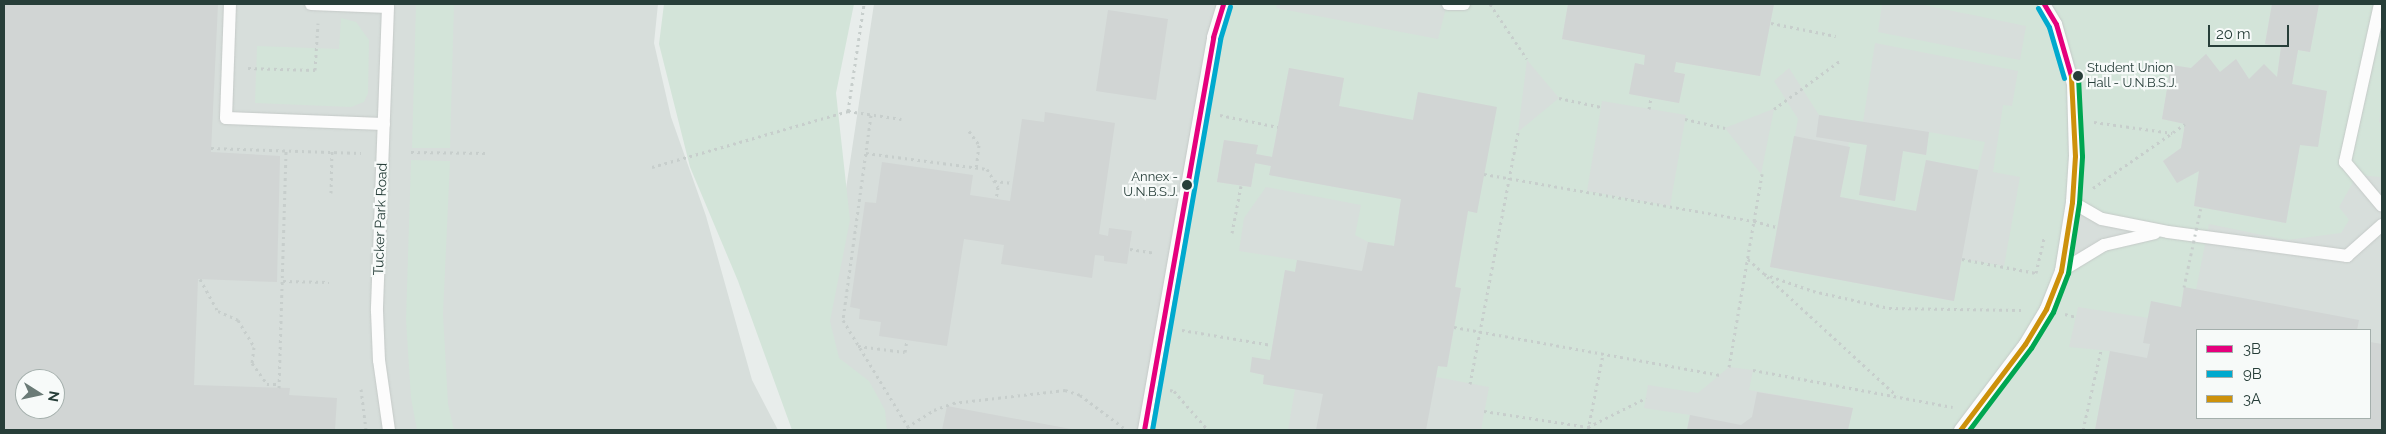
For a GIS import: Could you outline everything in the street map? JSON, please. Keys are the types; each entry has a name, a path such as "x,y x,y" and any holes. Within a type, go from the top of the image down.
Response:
{"lane":[{"path":"226,118 230,4"},
{"name":"Tucker Park Road","path":"311,4 388,6 377,311 379,360 389,430"},
{"path":"1144,430 1213,37 1223,4"},
{"path":"1448,4 1464,4"},
{"path":"1960,430 2025,344 2046,310 2061,271 2072,202 2073,84 2056,24 2044,4"},
{"path":"2380,4 2345,162 2382,206"},
{"path":"212,118 384,124"},
{"path":"2072,202 2102,218 2168,232 2347,256 2382,225"},
{"path":"2061,271 2104,245 2135,236 2168,232"}],"path":[{"path":"848,111 864,4"},
{"path":"1490,4 1527,59"},
{"path":"248,68 315,70 318,15"},
{"path":"1771,23 1836,36"},
{"path":"1774,109 1841,60"},
{"path":"1559,98 1601,107"},
{"path":"1649,109 1651,98"},
{"path":"652,167 848,111 901,119"},
{"path":"1200,111 1278,127"},
{"path":"871,115 842,320 908,428 934,410 952,403 1065,390 1080,396 1127,430"},
{"path":"1686,119 1725,128"},
{"path":"2074,119 2172,133"},
{"path":"970,132 979,145 976,168"},
{"path":"1470,384 1518,132"},
{"path":"211,148 361,150"},
{"path":"200,280 218,311 238,320 254,347 252,363 268,384 279,386 286,149"},
{"path":"331,193 332,150"},
{"path":"411,152 487,154"},
{"path":"866,153 987,170 998,187 996,199"},
{"path":"1484,174 1754,221 1777,227"},
{"path":"1729,367 1762,174"},
{"path":"994,181 1013,183"},
{"path":"1232,233 1241,186"},
{"path":"2184,287 2202,207"},
{"path":"858,213 864,214"},
{"path":"1130,249 1174,256"},
{"path":"1748,259 1898,397"},
{"path":"1764,274 1813,291 1889,308 1950,311 2046,310 2076,317"},
{"path":"283,281 329,282"},
{"path":"1161,326 1272,345"},
{"path":"1454,327 1722,375"},
{"path":"858,346 905,352 906,340"},
{"path":"2083,430 2101,350"},
{"path":"1588,429 1603,354"},
{"path":"1753,370 1973,411"},
{"path":"1151,385 1174,391 1208,430"},
{"path":"1484,412 1588,429 1646,398"}],"shaded area":[{"path":"4,4 658,4 654,43 671,117 706,216 752,380 778,430 4,430"},
{"path":"874,4 2382,4 2382,430 841,430 824,334"}],"green space":[{"path":"416,4 454,4 450,148 412,148"},
{"path":"664,4 854,4 836,93 850,220 830,321 839,358 869,381 885,410 887,430 792,430 738,281 690,167 659,44"},
{"path":"1223,4 1277,4 1276,8 1438,39 1447,4 1568,4 1562,39 1645,55 1644,65 1635,63 1630,94 1679,103 1685,75 1674,72 1676,62 1760,76 1774,4 1882,4 1878,32 2020,60 2026,26 1919,4 2272,4 2265,43 2281,47 2277,77 2264,65 2249,79 2236,59 2220,72 2206,54 2191,68 2171,65 2162,119 2185,124 2181,148 2163,161 2177,183 2199,171 2194,206 2286,223 2300,145 2318,146 2327,91 2292,84 2298,50 2310,52 2319,4 2382,4 2382,103 2379,122 2382,123 2382,177 2357,175 2339,207 2349,220 2341,233 2287,240 2209,224 2196,290 2184,288 2181,307 2148,318 2078,307 2069,347 2110,351 2095,430 1848,430 1853,408 1749,390 1753,370 1729,367 1698,393 1648,385 1644,408 1690,415 1687,430 1481,430 1489,387 1436,377 1438,366 1447,367 1461,289 1455,287 1468,211 1477,213 1418,93 1413,120 1339,106 1344,78 1289,68 1272,157 1256,154 1257,145 1224,140 1217,182 1251,187 1255,163 1271,166 1270,175 1401,199 1394,246 1368,242 1355,235 1361,205 1266,187 1244,218 1239,251 1297,260 1295,272 1285,270 1270,360 1250,372 1264,375 1263,384 1295,389 1288,430 1144,430","holes":["1875,43 2018,71 2012,106 2003,105 1993,172 2020,177 2004,266 1962,259 1953,301 1770,267 1798,119 1774,81 1789,68 1819,115 1863,122","1527,60 1559,98 1518,132","1602,101 1686,115 1670,206 1587,191","1774,109 1761,174 1725,128","2072,202 2097,215 2166,232 2104,245 2061,270"]},
{"path":"341,18 356,22 369,40 368,93 364,102 351,107 255,103 257,46 339,49"},
{"path":"1929,132 1985,142 1978,170 1926,160 1916,211 1840,197 1849,142 1867,145 1860,195 1895,201 1903,151 1926,155"},
{"path":"411,160 450,161 443,314 448,404 454,430 417,430 411,398 406,320"}],"building":[{"path":"4,4 218,4 211,152 280,156 277,282 198,279 194,385 290,388 289,395 337,398 335,430 4,430"},
{"path":"1568,4 1774,4 1760,76 1676,62 1674,72 1685,74 1679,103 1629,94 1635,63 1644,65 1645,55 1562,39"},
{"path":"2272,4 2319,4 2310,52 2298,50 2292,84 2327,91 2318,147 2300,145 2286,223 2194,206 2199,171 2177,183 2163,161 2181,148 2185,124 2162,119 2171,65 2191,68 2206,54 2220,72 2236,59 2249,79 2264,64 2277,77 2281,47 2265,44"},
{"path":"1108,10 1168,19 1156,100 1096,91"},
{"path":"1289,68 1344,78 1339,106 1413,120 1418,92 1497,107 1477,213 1468,211 1455,287 1461,288 1447,367 1438,366 1426,430 1316,430 1323,394 1263,384 1264,375 1250,372 1252,357 1270,360 1285,270 1295,272 1297,260 1362,271 1368,242 1394,246 1401,199 1269,175 1271,166 1255,163 1251,187 1217,182 1224,140 1258,145 1256,154 1272,157"},
{"path":"1045,112 1115,123 1099,234 1108,236 1109,228 1132,231 1127,264 1104,261 1104,256 1095,255 1092,278 1001,264 1004,245 964,239 947,346 879,336 881,322 859,319 860,309 850,307 865,202 876,203 882,162 973,175 970,195 1010,201 1022,119 1044,122"},
{"path":"1819,115 1929,132 1926,155 1903,151 1895,201 1859,195 1867,145 1816,137"},
{"path":"1794,136 1850,147 1840,197 1916,211 1926,160 1978,170 1954,301 1770,267"},
{"path":"2184,287 2359,320 2357,329 2196,329 2196,419 2371,419 2371,342 2382,344 2382,430 2095,430 2110,351 2147,358 2150,344 2143,343 2151,301 2181,307"},
{"path":"1757,392 1853,408 1848,430 1687,430 1690,415 1741,425 1752,417"},
{"path":"947,406 1071,429 1071,430 942,430"}],"transit line":[{"name":"3B","path":"1144,430 1213,37 1223,4"},
{"name":"3B","path":"2044,4 2056,24 2071,76"},
{"name":"9B","path":"1152,430 1220,39 1230,6"},
{"name":"9B","path":"2038,8 2049,27 2064,78"},
{"name":"3A","path":"1960,430 2025,344 2046,309 2061,271 2072,202 2075,156 2071,76"},
{"path":"1969,430 2031,348 2053,312 2068,273 2079,203 2082,156 2078,76"}],"place":[{"name":"Student Union Hall - U.N.B.S.J.","path":"2078,76"},
{"name":"Annex - U.N.B.S.J.","path":"1187,185"}]}
